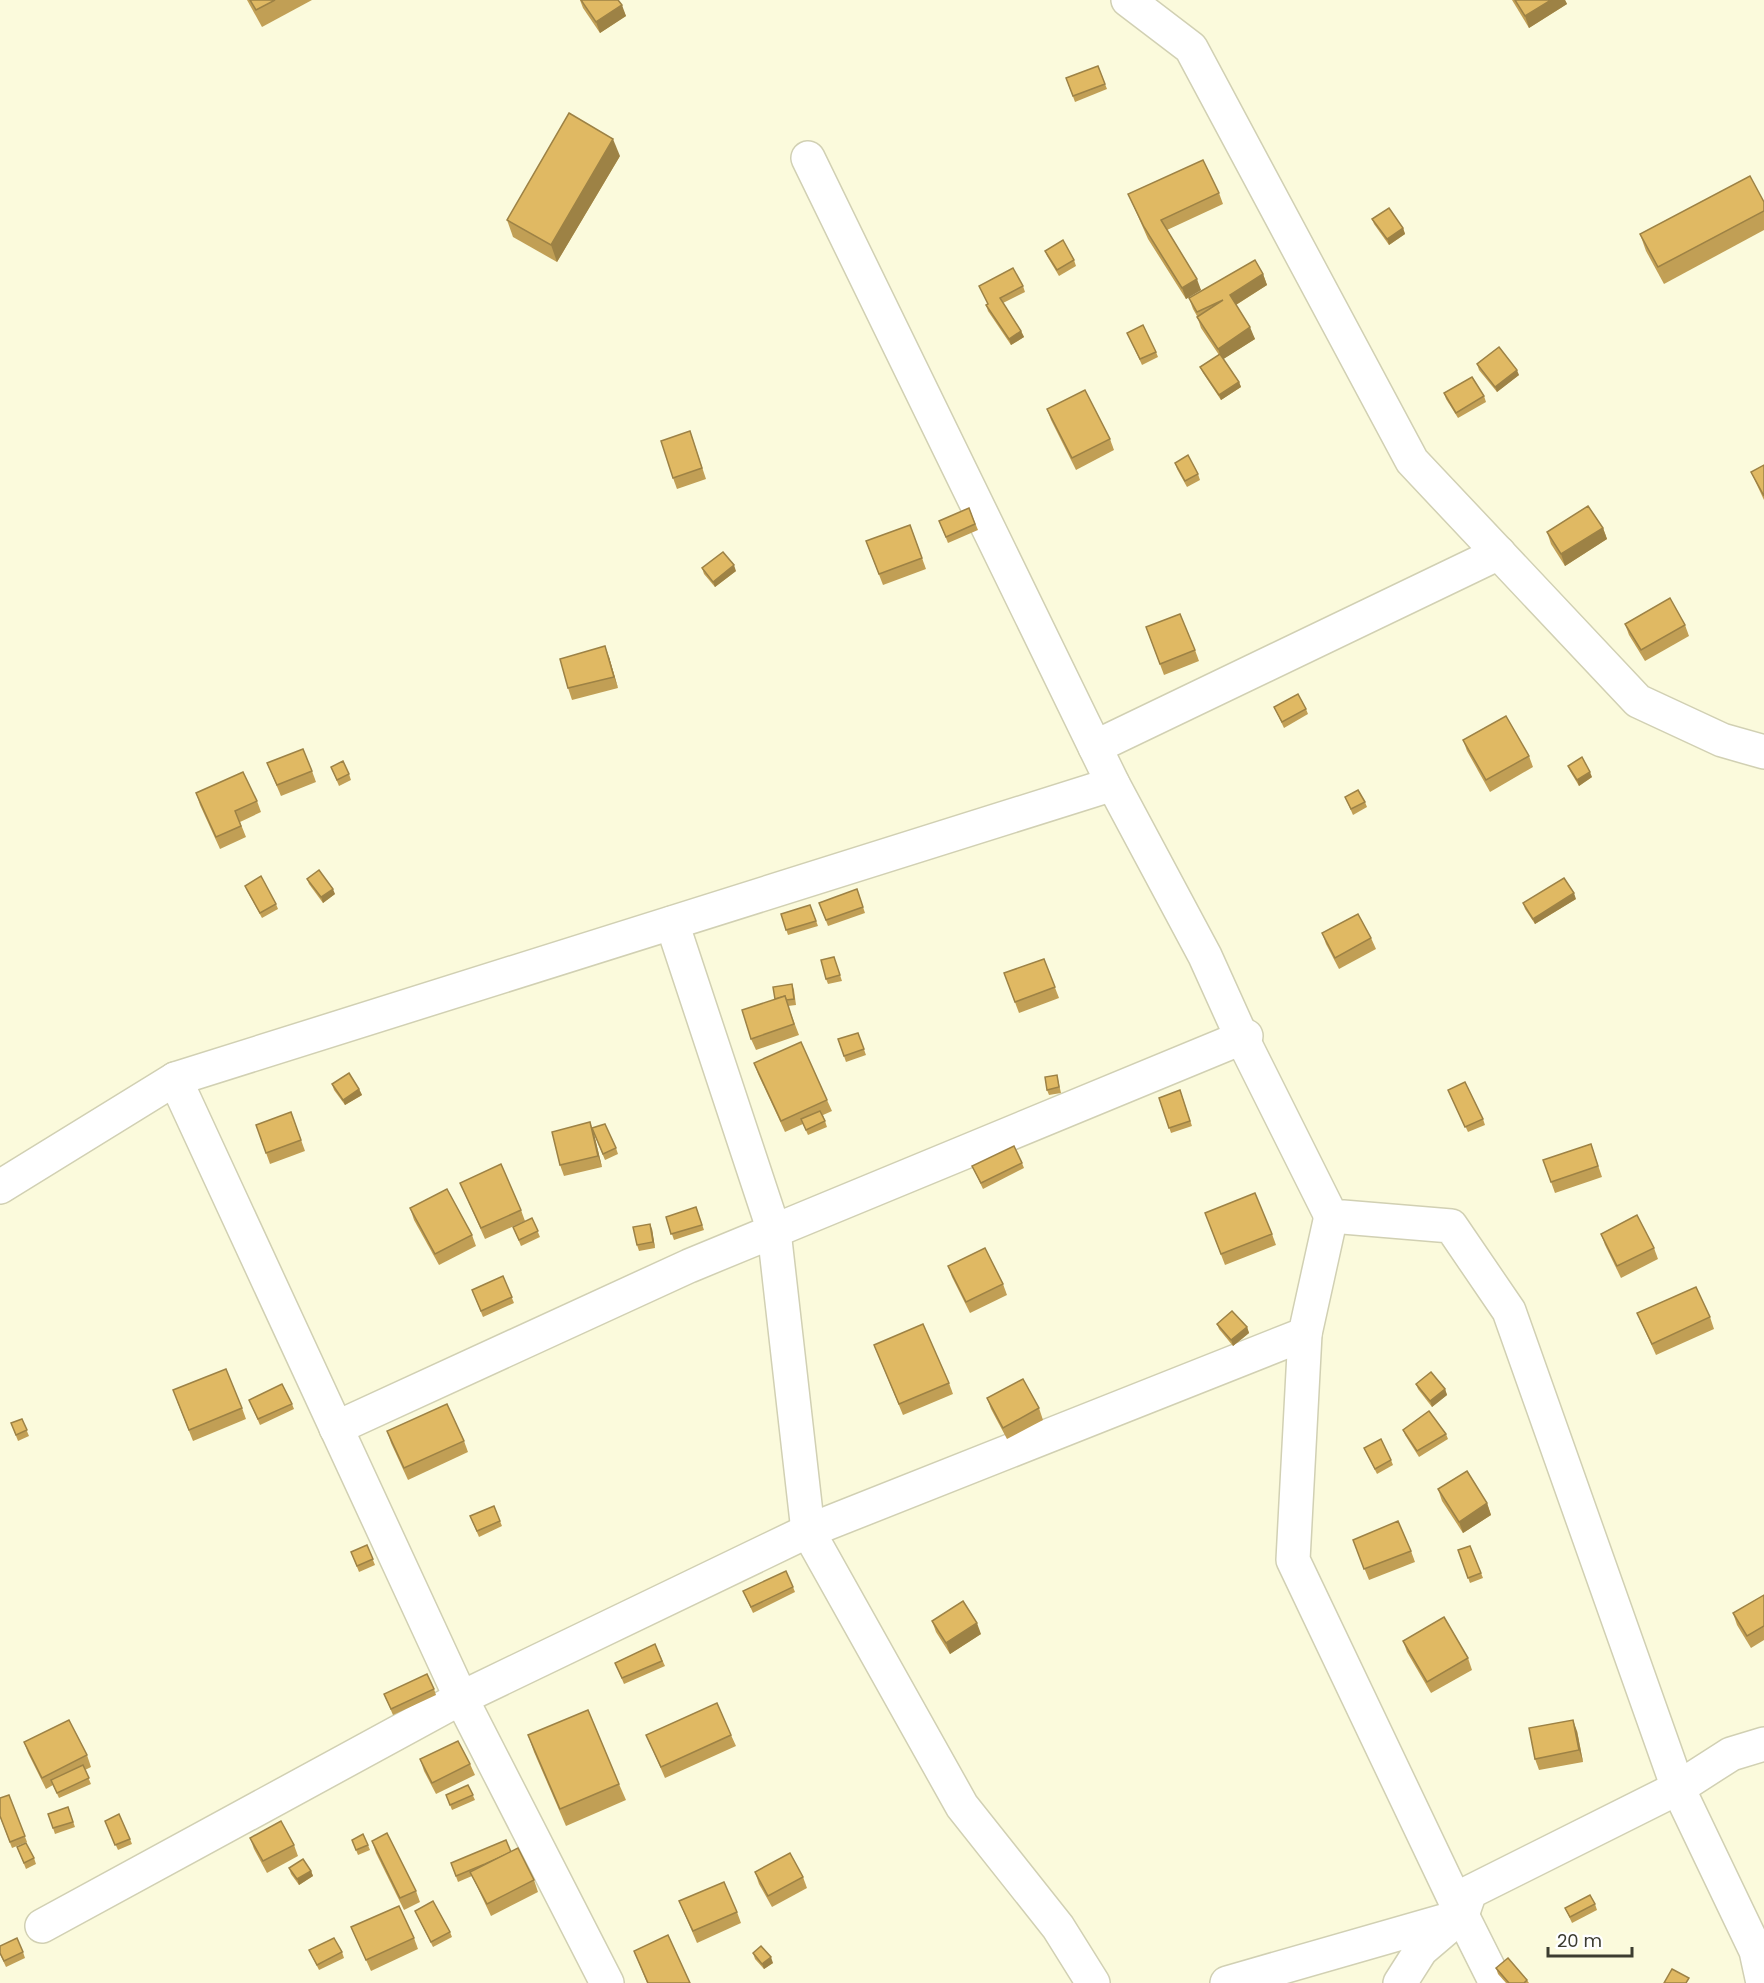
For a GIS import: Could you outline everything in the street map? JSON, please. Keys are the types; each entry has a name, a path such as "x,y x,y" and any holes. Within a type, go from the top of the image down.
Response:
{"street":[{"path":"1128,0 1191,48 1412,461 1638,701 1722,740 1764,752"},
{"path":"808,158 1113,784 1205,956 1331,1216 1305,1334 1293,1560 1496,1983"},
{"path":"1095,747 1499,553"},
{"path":"0,1188 175,1079 1113,784"},
{"path":"672,922 774,1231 808,1531 962,1806 1058,1927 1093,1983"},
{"path":"336,1428 689,1266 1244,1037"},
{"path":"175,1079 461,1698 607,1983"},
{"path":"1331,1216 1451,1226 1509,1311 1678,1788 1756,1951 1763,1983"},
{"path":"42,1926 461,1698 808,1531 1305,1334"},
{"path":"1400,1983 1421,1950 1462,1915 1470,1892 1678,1788 1731,1754 1764,1744"},
{"path":"1227,1983 1462,1915"}],"building":[{"path":"250,0 275,0 256,10"},
{"path":"581,0 618,0 622,5 596,22"},
{"path":"1515,0 1551,0 1525,16"},
{"path":"1098,66 1105,84 1073,96 1066,78"},
{"path":"569,113 613,139 551,245 507,220"},
{"path":"1203,160 1219,193 1161,220 1197,279 1182,288 1144,227 1128,194"},
{"path":"1750,176 1764,202 1764,211 1658,267 1640,234"},
{"path":"1389,208 1403,228 1387,239 1372,219"},
{"path":"1063,240 1074,260 1057,270 1045,251"},
{"path":"1255,260 1263,274 1230,295 1250,327 1218,349 1197,317 1223,300 1197,312 1189,298"},
{"path":"1013,268 1023,286 1000,298 1021,331 1009,339 986,305 988,304 979,286"},
{"path":"1143,325 1156,352 1140,359 1127,333"},
{"path":"1499,347 1517,370 1495,387 1477,364"},
{"path":"1220,354 1239,382 1219,395 1200,367"},
{"path":"1472,377 1484,396 1456,413 1444,393"},
{"path":"1085,390 1110,439 1072,458 1047,409"},
{"path":"690,431 702,468 673,478 661,441"},
{"path":"1188,455 1198,474 1185,481 1175,463"},
{"path":"1764,465 1764,496 1751,472"},
{"path":"1588,506 1603,528 1561,554 1547,532"},
{"path":"969,508 975,524 946,537 939,521"},
{"path":"910,525 922,558 879,574 866,541"},
{"path":"723,552 734,565 713,582 702,568"},
{"path":"1670,598 1685,625 1641,650 1625,624"},
{"path":"1180,614 1195,650 1160,664 1146,627"},
{"path":"605,646 614,677 568,688 560,659"},
{"path":"1298,694 1306,709 1282,722 1274,707"},
{"path":"1506,716 1529,756 1486,780 1463,740"},
{"path":"303,749 312,771 277,785 267,763"},
{"path":"1582,757 1590,772 1577,780 1568,766"},
{"path":"343,761 349,774 337,780 331,767"},
{"path":"243,772 257,801 235,811 241,826 216,837 196,793"},
{"path":"1358,790 1365,802 1351,809 1345,797"},
{"path":"319,870 333,889 321,897 307,879"},
{"path":"261,876 276,904 260,913 245,886"},
{"path":"1564,878 1574,893 1533,919 1523,903"},
{"path":"857,889 863,907 826,920 819,903"},
{"path":"810,905 816,921 786,930 781,914"},
{"path":"1358,914 1371,938 1335,958 1322,933"},
{"path":"834,957 840,975 826,979 821,960"},
{"path":"1044,959 1055,987 1015,1002 1004,973"},
{"path":"792,984 794,999 786,1000 785,996 775,999 773,987"},
{"path":"785,996 794,1024 751,1039 742,1010"},
{"path":"858,1033 864,1049 844,1056 838,1039"},
{"path":"801,1042 827,1100 781,1121 754,1063"},
{"path":"349,1073 359,1089 343,1100 332,1084"},
{"path":"1057,1075 1059,1087 1047,1090 1045,1077"},
{"path":"1465,1082 1483,1119 1465,1127 1448,1090"},
{"path":"1180,1090 1190,1121 1169,1128 1159,1098"},
{"path":"820,1111 825,1121 806,1130 801,1119"},
{"path":"291,1112 301,1140 266,1153 256,1125"},
{"path":"590,1122 598,1156 560,1165 552,1132"},
{"path":"605,1124 616,1148 603,1154 592,1128"},
{"path":"1591,1144 1598,1166 1551,1182 1543,1160"},
{"path":"1014,1146 1022,1163 981,1183 972,1166"},
{"path":"501,1164 521,1210 481,1228 460,1183"},
{"path":"447,1189 472,1235 435,1254 410,1208"},
{"path":"1255,1193 1272,1234 1221,1254 1205,1213"},
{"path":"696,1207 702,1225 671,1234 666,1217"},
{"path":"1637,1215 1654,1248 1617,1266 1601,1234"},
{"path":"532,1218 538,1231 519,1240 513,1227"},
{"path":"650,1224 653,1242 637,1245 633,1227"},
{"path":"985,1248 1003,1284 966,1302 948,1266"},
{"path":"503,1276 512,1297 481,1311 472,1290"},
{"path":"1696,1287 1710,1317 1652,1344 1637,1313"},
{"path":"1232,1311 1247,1327 1231,1340 1217,1324"},
{"path":"923,1324 949,1383 899,1404 874,1345"},
{"path":"226,1369 242,1408 189,1430 173,1390"},
{"path":"1431,1372 1445,1389 1430,1401 1416,1384"},
{"path":"1023,1379 1039,1408 1003,1428 987,1398"},
{"path":"282,1384 292,1404 258,1419 249,1400"},
{"path":"447,1404 464,1441 404,1468 387,1431"},
{"path":"1429,1411 1446,1434 1417,1451 1403,1430"},
{"path":"22,1419 27,1430 16,1435 11,1423"},
{"path":"1381,1439 1391,1460 1375,1469 1364,1448"},
{"path":"1467,1471 1487,1503 1459,1522 1438,1489"},
{"path":"494,1506 500,1521 477,1531 470,1516"},
{"path":"1398,1521 1411,1551 1364,1569 1353,1540"},
{"path":"367,1545 373,1559 357,1566 351,1552"},
{"path":"1470,1546 1481,1573 1468,1578 1458,1550"},
{"path":"786,1571 793,1587 751,1607 743,1591"},
{"path":"1764,1595 1764,1626 1747,1636 1733,1613"},
{"path":"963,1601 977,1623 946,1643 932,1621"},
{"path":"1444,1617 1468,1658 1427,1682 1403,1641"},
{"path":"655,1644 662,1661 622,1678 615,1663"},
{"path":"427,1674 434,1689 391,1709 384,1694"},
{"path":"717,1703 731,1735 661,1767 646,1735"},
{"path":"588,1710 619,1784 560,1809 528,1735"},
{"path":"69,1720 87,1755 42,1778 24,1742"},
{"path":"1573,1720 1579,1750 1535,1759 1529,1728"},
{"path":"458,1741 470,1764 432,1783 420,1759"},
{"path":"83,1765 89,1778 57,1793 51,1780"},
{"path":"468,1785 473,1795 450,1805 446,1795"},
{"path":"9,1795 25,1836 10,1842 0,1816 0,1798"},
{"path":"68,1807 73,1822 53,1828 48,1814"},
{"path":"119,1814 130,1839 115,1845 105,1821"},
{"path":"281,1821 294,1845 263,1861 250,1838"},
{"path":"387,1833 416,1891 400,1898 372,1841"},
{"path":"363,1834 368,1845 356,1850 352,1840"},
{"path":"506,1840 511,1852 456,1876 451,1863"},
{"path":"26,1843 34,1858 24,1863 17,1847"},
{"path":"518,1848 534,1880 487,1904 470,1872"},
{"path":"790,1853 803,1877 768,1896 755,1872"},
{"path":"303,1859 311,1871 297,1879 289,1868"},
{"path":"724,1882 737,1912 693,1931 679,1901"},
{"path":"1590,1895 1595,1904 1570,1917 1565,1908"},
{"path":"433,1901 450,1932 431,1942 415,1911"},
{"path":"399,1906 414,1938 366,1960 351,1927"},
{"path":"668,1935 690,1983 648,1983 634,1951"},
{"path":"17,1938 23,1952 4,1961 0,1953 0,1946"},
{"path":"334,1938 342,1952 317,1965 309,1950"},
{"path":"761,1946 771,1957 762,1964 753,1953"},
{"path":"1508,1958 1527,1980 1524,1983 1509,1983 1496,1968"},
{"path":"1672,1969 1689,1978 1686,1983 1664,1983"}]}
